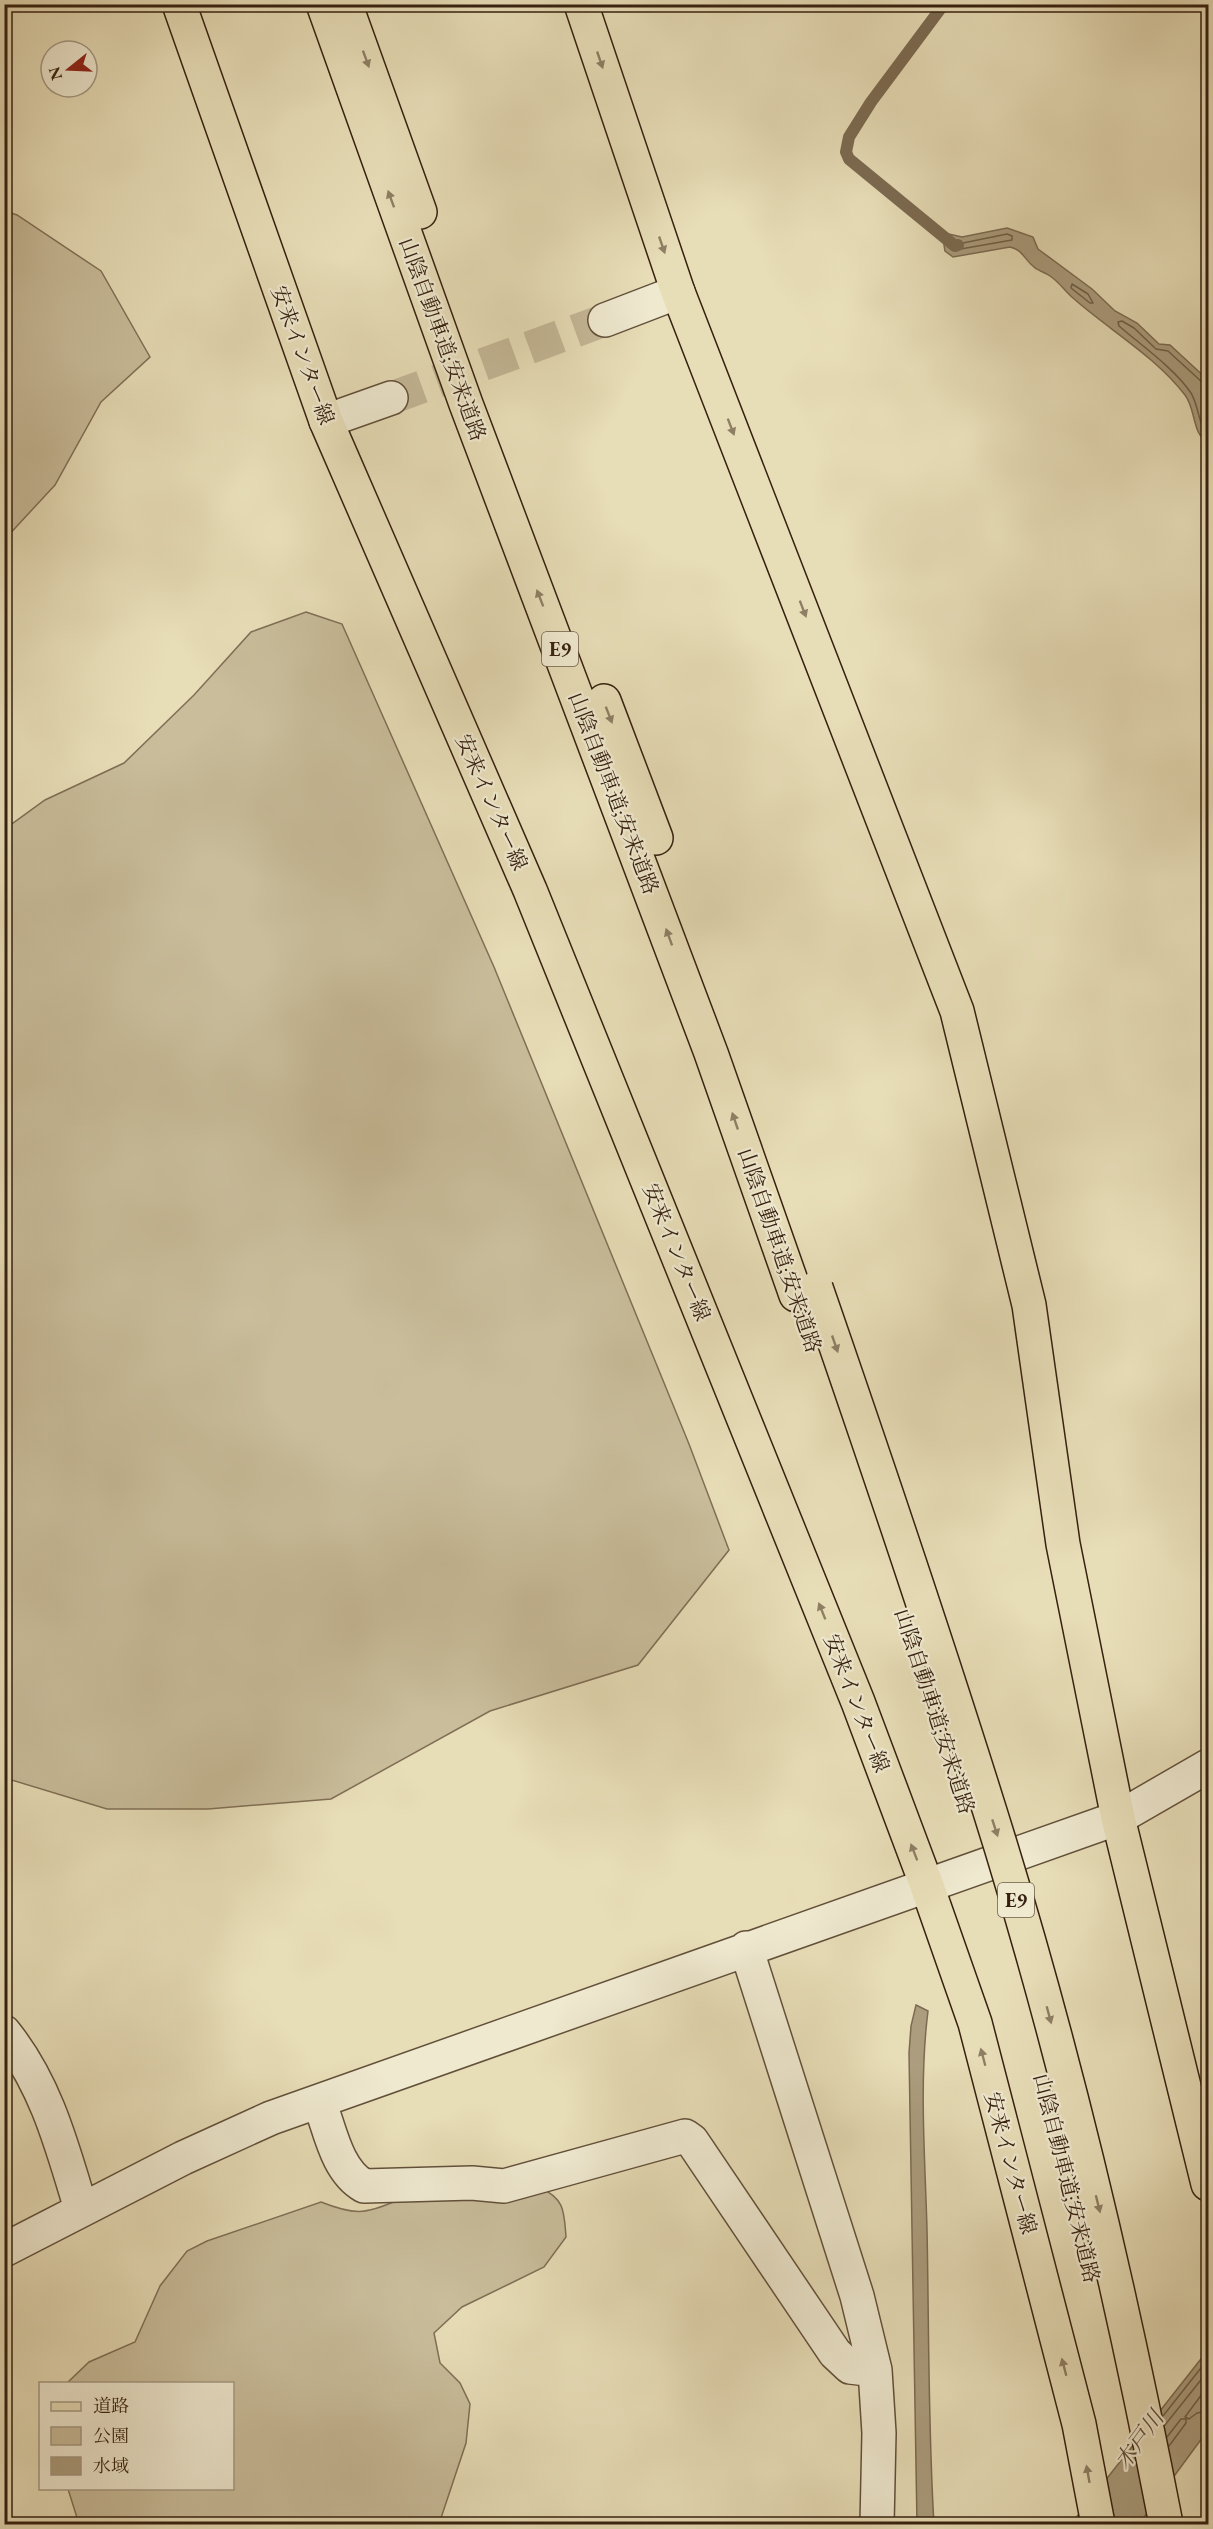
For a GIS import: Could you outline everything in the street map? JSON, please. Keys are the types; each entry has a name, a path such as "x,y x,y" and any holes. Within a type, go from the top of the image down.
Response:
{"main road":[{"name":"安来インター線","path":"179,4 326,421 530,890 858,1702 927,1886 975,2024 1079,2424 1098,2524"},
{"name":"山陰自動車道;安来道路","path":"322,4 466,404 708,1043 806,1292 877,1463 1001,1848 1048,2014 1100,2213 1136,2368 1166,2524"},
{"name":"山陰自動車道;安来道路","path":"346,4 494,416 635,781 710,985 980,1853 1077,2217 1114,2373 1145,2524"},
{"path":"581,4 678,292 957,1011 1029,1305 1063,1544 1118,1818 1209,2184"}],"street":[{"path":"604,320 678,292"},
{"path":"326,421 391,398"},
{"path":"4,2250 81,2209 271,2118 1118,1818 1209,1766"},
{"path":"746,1948 857,2295 875,2370 879,2433 877,2524"},
{"path":"4,2032 29,2065 52,2116 81,2209"},
{"path":"319,2101 345,2170 353,2180 364,2186 472,2183 504,2186 685,2136 692,2141 835,2353 850,2367 875,2370"}],"green space":[{"path":"5,211 17,215 101,271 150,357 101,402 55,485 5,539"},
{"path":"306,612 342,624 494,967 689,1444 729,1550 638,1665 490,1711 331,1799 208,1809 107,1809 5,1778 5,829 45,800 124,763 194,695 251,632"},
{"path":"539,2187 558,2201 565,2220 566,2237 544,2267 462,2307 434,2333 440,2363 460,2383 470,2404 466,2443 439,2524 79,2524 68,2490 234,2490 234,2382 68,2382 89,2362 135,2342 160,2286 187,2251 207,2241 321,2202 359,2212 398,2200"}],"water":[{"path":"1007,228 1033,237 1038,249 1092,289 1115,311 1137,323 1159,344 1170,345 1208,380 1208,442 1199,434 1191,407 1185,395 1173,381 1146,356 1073,298 1053,278 1037,270 1018,250 1010,247 953,257 945,251 943,239 949,234 962,237"},
{"path":"916,2005 928,2011 923,2120 934,2524 917,2524 909,2053 911,2026"},
{"name":"木戸川","path":"1208,2350 1208,2430 1139,2524 1071,2524"}],"waterway":[{"path":"944,4 871,102 849,137 846,152 849,159 955,246 958,245"}],"tunnel":[{"path":"391,398 605,320"}]}
